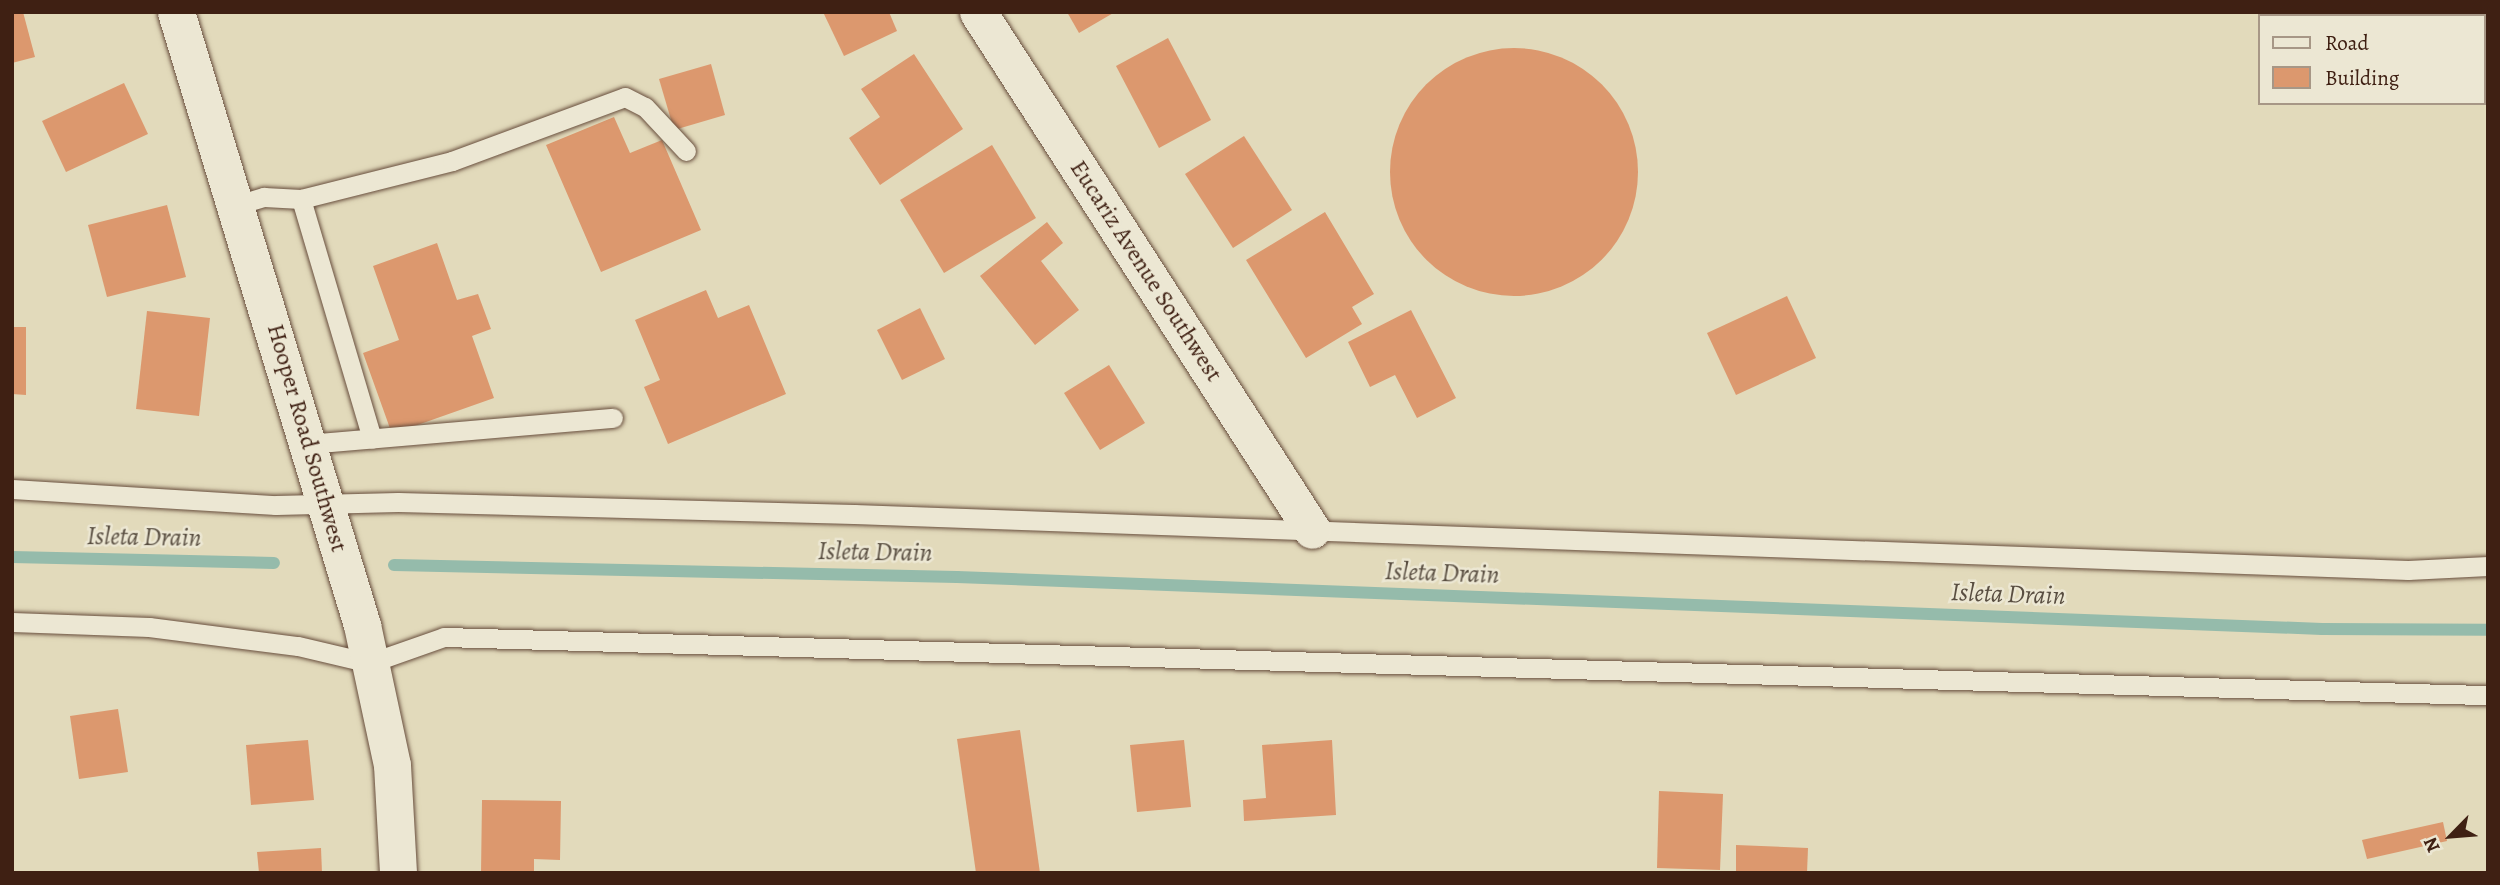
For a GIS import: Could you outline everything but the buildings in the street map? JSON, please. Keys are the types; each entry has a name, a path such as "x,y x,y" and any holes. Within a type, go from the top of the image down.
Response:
{"street":[{"name":"Hooper Road Southwest","path":"176,12 326,503 370,663 392,765 398,873"},
{"name":"Eucariz Avenue Southwest","path":"978,12 1312,530"}],"lane":[{"path":"237,205 264,197 301,199 452,161 625,97 645,107 687,151"},
{"path":"301,199 372,439"},
{"path":"308,444 613,418"},
{"path":"12,489 275,505 326,503 798,512 2408,570 2488,566"},
{"path":"12,622 149,627 298,646 370,663 444,637 2488,695"}],"waterway":[{"name":"Isleta Drain","path":"12,557 274,563"},
{"name":"Isleta Drain","path":"394,565 957,577 2322,629 2488,630"}]}
